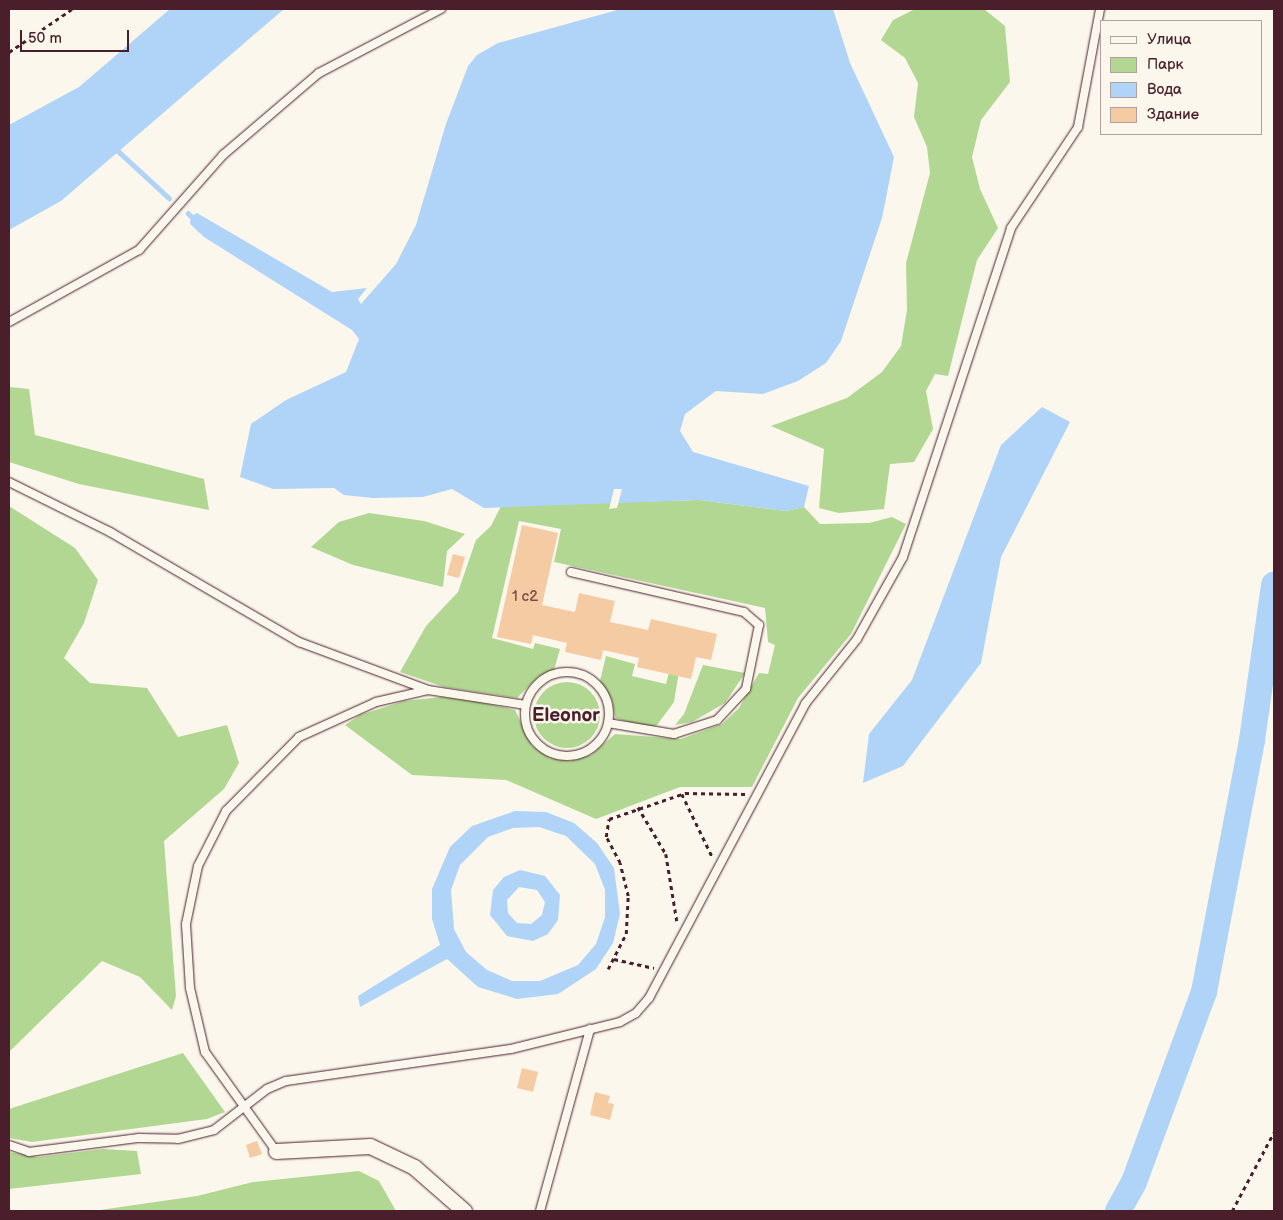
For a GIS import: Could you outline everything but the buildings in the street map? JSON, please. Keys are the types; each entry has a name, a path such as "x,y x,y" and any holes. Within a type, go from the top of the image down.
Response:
{"street":[{"path":"276,1151 370,1146 414,1167 464,1211"}],"lane":[{"path":"9,322 140,250 222,155 319,73 441,9"},
{"path":"9,1145 29,1152 139,1138 178,1138 214,1130 243,1110 267,1089 286,1081 511,1049 590,1029 636,1013 663,971 805,704 857,639 902,557 1011,228 1078,127 1100,9"},
{"path":"9,482 110,532 300,642 428,690 526,705"},
{"path":"571,572 744,612 759,625 746,689 717,720 674,734 608,723"},
{"path":"575,673 593,682 605,697 608,723 592,747 565,756 538,745 530,734 526,705 530,693 550,676 575,673"},
{"path":"276,1151 243,1110 205,1052 190,988 186,924 198,866 226,811 299,737 376,702 428,690"},
{"path":"540,1211 590,1029"}],"path":[{"path":"9,52 72,9"},
{"path":"682,794 716,869"},
{"path":"608,969 626,934 628,896 605,826 614,814 682,794 756,794"},
{"path":"638,807 666,854 677,925"},
{"path":"614,959 663,971"},
{"path":"1232,1211 1274,1132"}],"green space":[{"path":"915,9 984,9 1005,26 1010,82 981,120 972,157 980,189 998,228 977,260 948,376 935,374 926,391 933,429 914,462 890,464 884,509 839,513 819,508 824,449 771,426 847,398 882,372 901,346 907,310 906,263 930,173 927,147 914,117 918,83 905,58 881,40 893,20"},
{"path":"9,387 29,389 35,435 204,479 209,510 79,484 9,462"},
{"path":"699,500 786,511 804,507 820,524 869,523 892,517 906,524 851,634 798,698 752,787 680,787 596,819 506,780 412,775 345,725 360,715 404,701 442,697 471,700 515,710 532,746 550,758 570,761 591,755 615,734 681,739 722,724 739,708 759,673 768,674 775,645 768,642 765,608 554,562 561,529 519,521 492,638 533,649 535,643 560,649 554,670 538,677 517,698 444,687 400,672 426,626 458,592 476,540 491,526 501,506"},
{"path":"9,506 75,548 98,580 84,623 64,658 90,683 147,688 178,737 227,725 239,763 224,789 164,841 176,996 172,1010 140,977 102,961 9,1052"},
{"path":"369,513 424,521 465,534 447,551 443,587 353,565 311,547 339,522"},
{"path":"606,656 635,664 632,676 666,684 673,657 681,659 674,702 657,725 648,728 615,718 612,700 600,681"},
{"path":"703,665 745,673 725,703 692,722 675,725 684,714"},
{"path":"567,682 579,685 590,692 597,703 600,715 597,727 590,738 579,745 567,748 555,745 544,738 537,727 534,715 537,703 544,692 555,685"},
{"path":"183,1053 225,1112 207,1119 32,1142 9,1138 9,1109"},
{"path":"103,1149 137,1151 141,1174 9,1189 9,1152 38,1157"},
{"path":"359,1171 379,1181 396,1211 93,1211 197,1196 253,1182"}],"water":[{"path":"170,9 284,9 61,201 9,230 9,125 79,87"},
{"path":"621,9 833,9 850,63 894,157 882,218 841,341 826,363 798,381 763,394 716,391 685,414 680,431 693,452 809,486 804,507 786,511 699,500 484,508 452,489 423,497 373,498 344,495 334,488 273,489 240,477 251,424 286,400 346,372 359,339 352,330 204,237 190,224 191,216 197,213 332,292 367,288 358,299 361,304 396,264 416,225 446,124 468,66 477,55 498,43"},
{"path":"1042,407 1070,422 1001,557 981,663 903,766 863,783 869,734 912,680 1001,445"},
{"path":"515,811 546,812 574,823 597,843 614,868 620,914 613,943 596,969 558,994 517,999 478,987 447,959 360,1007 358,996 440,945 432,919 432,889 450,847 472,826","holes":["539,827 566,836 595,864 605,890 605,917 596,944 578,965 540,981 512,981 487,970 466,952 454,929 451,890 460,865 488,837 513,828"]},
{"path":"520,870 545,876 560,895 558,920 548,934 533,941 507,936 490,915 493,890 504,877","holes":["519,887 537,890 545,902 542,915 531,924 517,923 508,913 507,900"]}],"pier":[{"path":"614,489 622,489 617,508 609,509"}],"waterway":[{"path":"117,150 169,198"},
{"path":"188,213 191,216"},
{"path":"1118,1211 1134,1182 1204,992 1252,740 1274,585"}],"district":[{"name":"Eleonor","path":"566,716"}]}
